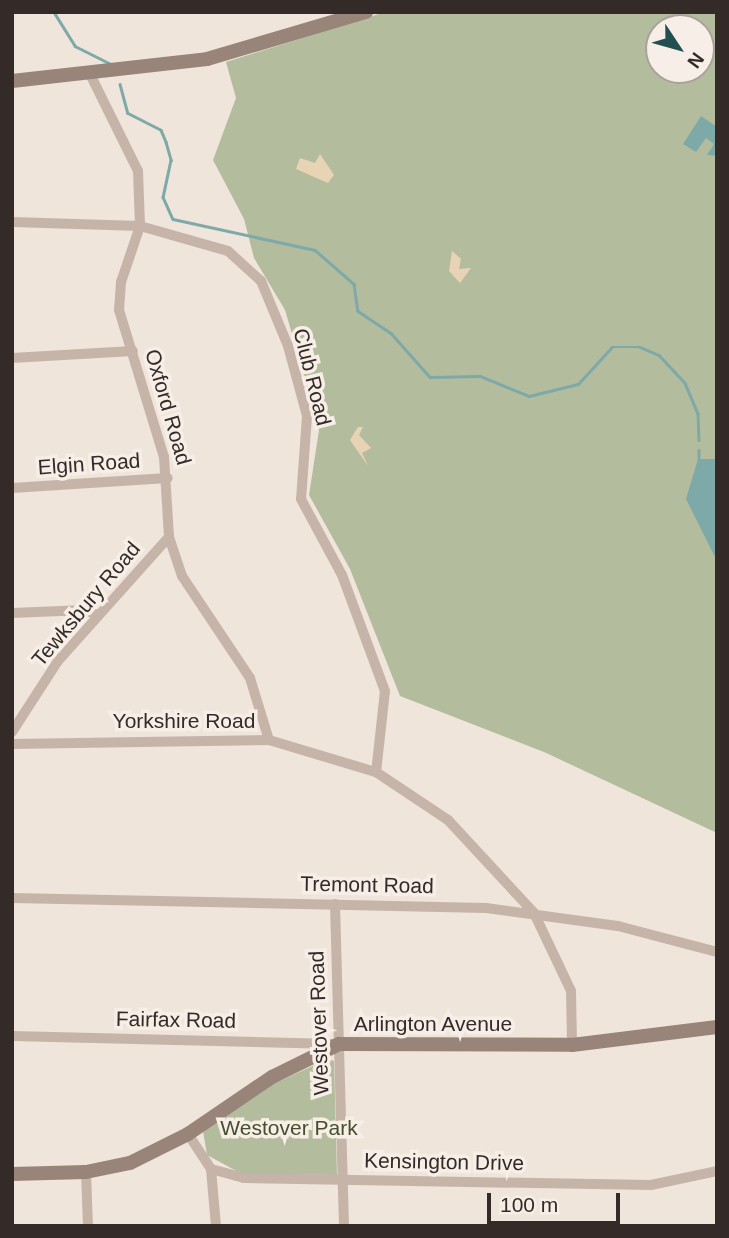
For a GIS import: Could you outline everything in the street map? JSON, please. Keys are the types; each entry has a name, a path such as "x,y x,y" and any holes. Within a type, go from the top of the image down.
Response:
{"street":[{"path":"12,80 91,76 249,50 366,12"},
{"name":"Oxford Road","path":"91,76 138,171 140,226 118,295 168,478 169,537 182,576 250,678 269,740"},
{"name":"Club Road","path":"12,222 140,226 228,251 250,267 270,301 308,426 301,499 342,575 385,691 376,772"},
{"path":"12,358 133,351"},
{"name":"Elgin Road","path":"12,488 168,478"},
{"name":"Tewksbury Road","path":"12,732 98,615 169,537"},
{"path":"12,613 85,610 98,615"},
{"name":"Yorkshire Road","path":"12,744 269,740 376,772 456,827 534,913 571,990 572,1045"},
{"name":"Tremont Road","path":"12,898 335,904 534,913 618,926 717,952"},
{"name":"Westover Road","path":"335,904 344,1226"},
{"name":"Arlington Avenue","path":"12,1174 86,1172 130,1163 188,1134 260,1083 339,1044 572,1045 717,1027"},
{"name":"Fairfax Road","path":"12,1036 339,1044"},
{"path":"188,1134 211,1169 216,1226"},
{"name":"Kensington Drive","path":"211,1169 244,1178 651,1185 717,1171"},
{"path":"86,1172 88,1226"}],"green space":[{"path":"385,12 717,12 717,833 544,752 400,696 350,569 309,495 319,430 305,378 285,310 254,258 244,219 213,160 236,98 226,62"},
{"name":"Westover Park","path":"328,1059 334,1061 337,1175 242,1174 207,1155 203,1131 264,1088"}],"sand":[{"path":"320,154 334,175 328,183 296,169 300,158 315,163"},
{"path":"452,251 461,259 459,269 471,268 460,283 449,271"},
{"path":"358,427 363,427 359,435 371,448 362,453 368,466 350,440"}],"water":[{"path":"701,116 717,127 716,156 707,155 714,144 706,138 696,152 683,144"},
{"path":"698,459 717,459 717,561 686,499"}],"waterway":[{"path":"54,12 75,46 113,65"},
{"path":"120,84 128,113 161,130 166,142 171,160 163,197 173,219 315,250 354,284 358,311 391,333 430,377 480,376 529,396 578,384 612,347 640,347 659,355 685,383 698,413 699,440"},
{"path":"699,450 699,462"}]}
